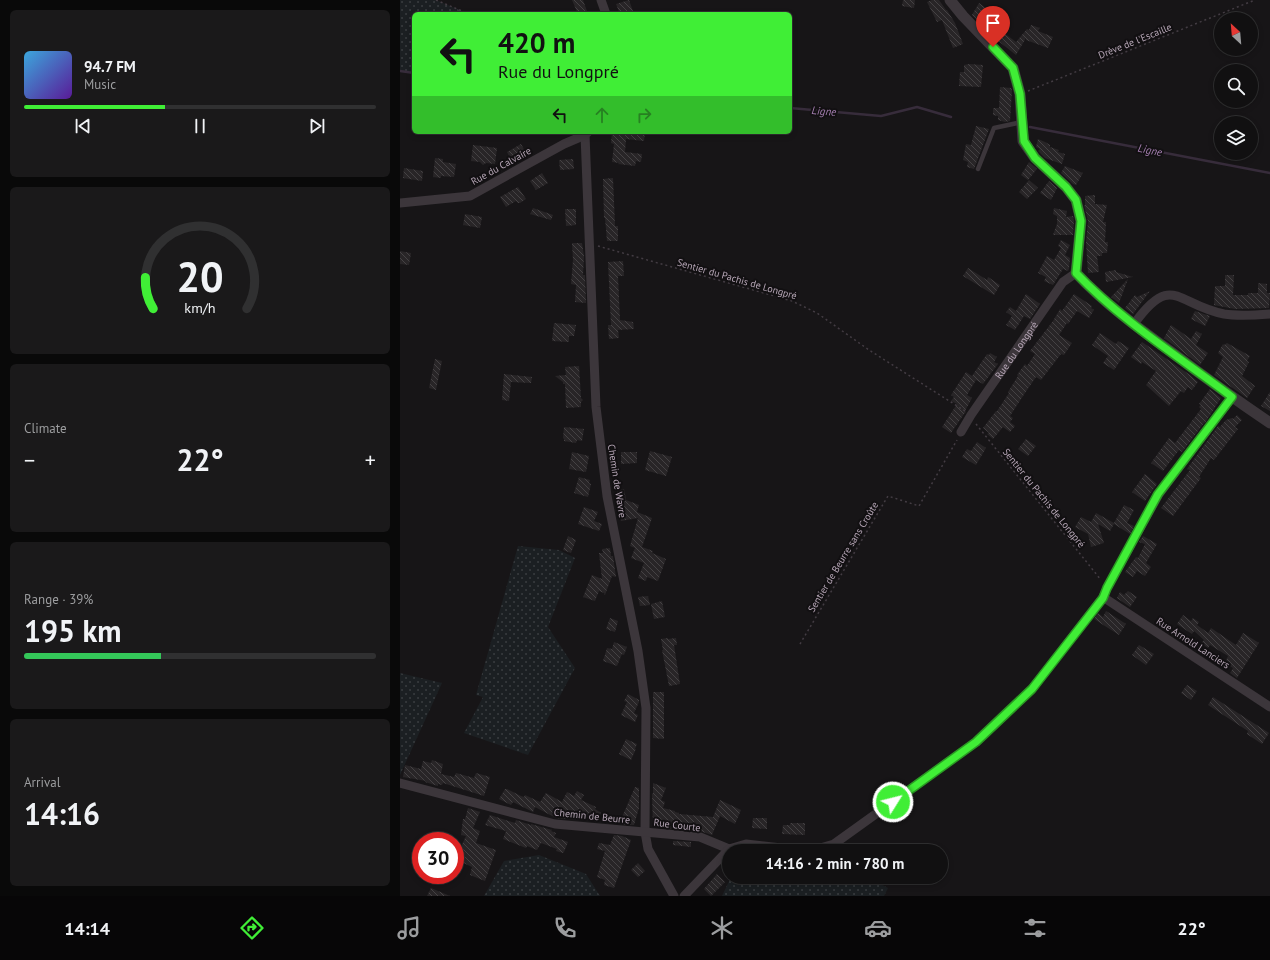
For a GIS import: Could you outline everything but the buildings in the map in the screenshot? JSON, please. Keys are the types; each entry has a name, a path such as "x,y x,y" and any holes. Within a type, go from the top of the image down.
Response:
{"street":[{"path":"601,0 605,12"},
{"path":"950,0 963,16 1013,68 1020,94 1024,141 1035,158 1066,187 1076,200 1081,221 1076,273 1090,288 1134,324 1232,397 1270,423"},
{"name":"Rue du Calvaire","path":"400,203 470,196 584,134"},
{"name":"Chemin de Wavre","path":"586,134 588,244 596,407 607,496 638,651 646,708 645,832"},
{"name":"Rue du Longpré","path":"961,432 1063,282 1076,273"},
{"path":"1134,324 1144,309 1165,294 1177,295 1198,306 1225,314 1270,314"},
{"path":"834,844 976,742 1032,689 1103,598 1158,494 1232,397"},
{"name":"Rue Arnold Lanciers","path":"1103,598 1270,707"},
{"name":"Chemin de Beurre","path":"400,783 555,824 645,832"},
{"path":"645,832 648,849 674,896"},
{"name":"Rue Courte","path":"645,832 700,837 722,847"},
{"path":"684,896 722,857"}],"lane":[{"path":"978,169 994,128 1022,122"}],"path":[{"path":"436,0 464,12"},
{"name":"Drève de l'Escaille","path":"1020,94 1255,0"},
{"name":"Sentier du Pachis de Longpré","path":"588,244 792,301 818,314 869,350 971,416 1107,588"},
{"name":"Sentier de Beurre sans Croûte","path":"800,644 888,496 919,506 961,432"}],"shaded area":[{"path":"400,0 436,0 464,12 412,12 412,73 400,71"},
{"path":"518,546 559,550 575,558 548,627 575,668 528,755 464,733 483,697 476,695"},
{"path":"400,673 442,683 400,775"},
{"path":"539,855 586,874 600,896 484,896 504,861"},
{"path":"728,884 881,884 888,888 884,896 722,896"}],"waterway":[{"name":"Ligne","path":"400,71 412,73"},
{"name":"Ligne","path":"792,108 881,116 917,107 951,117"},
{"name":"Ligne","path":"1030,127 1270,173"}],"route":[{"path":"893,802 976,742 1032,689 1103,598 1158,494 1232,397 1111,306 1090,288 1076,273 1081,221 1076,200 1066,187 1035,158 1024,141 1020,94 1013,68 993,47"}]}
